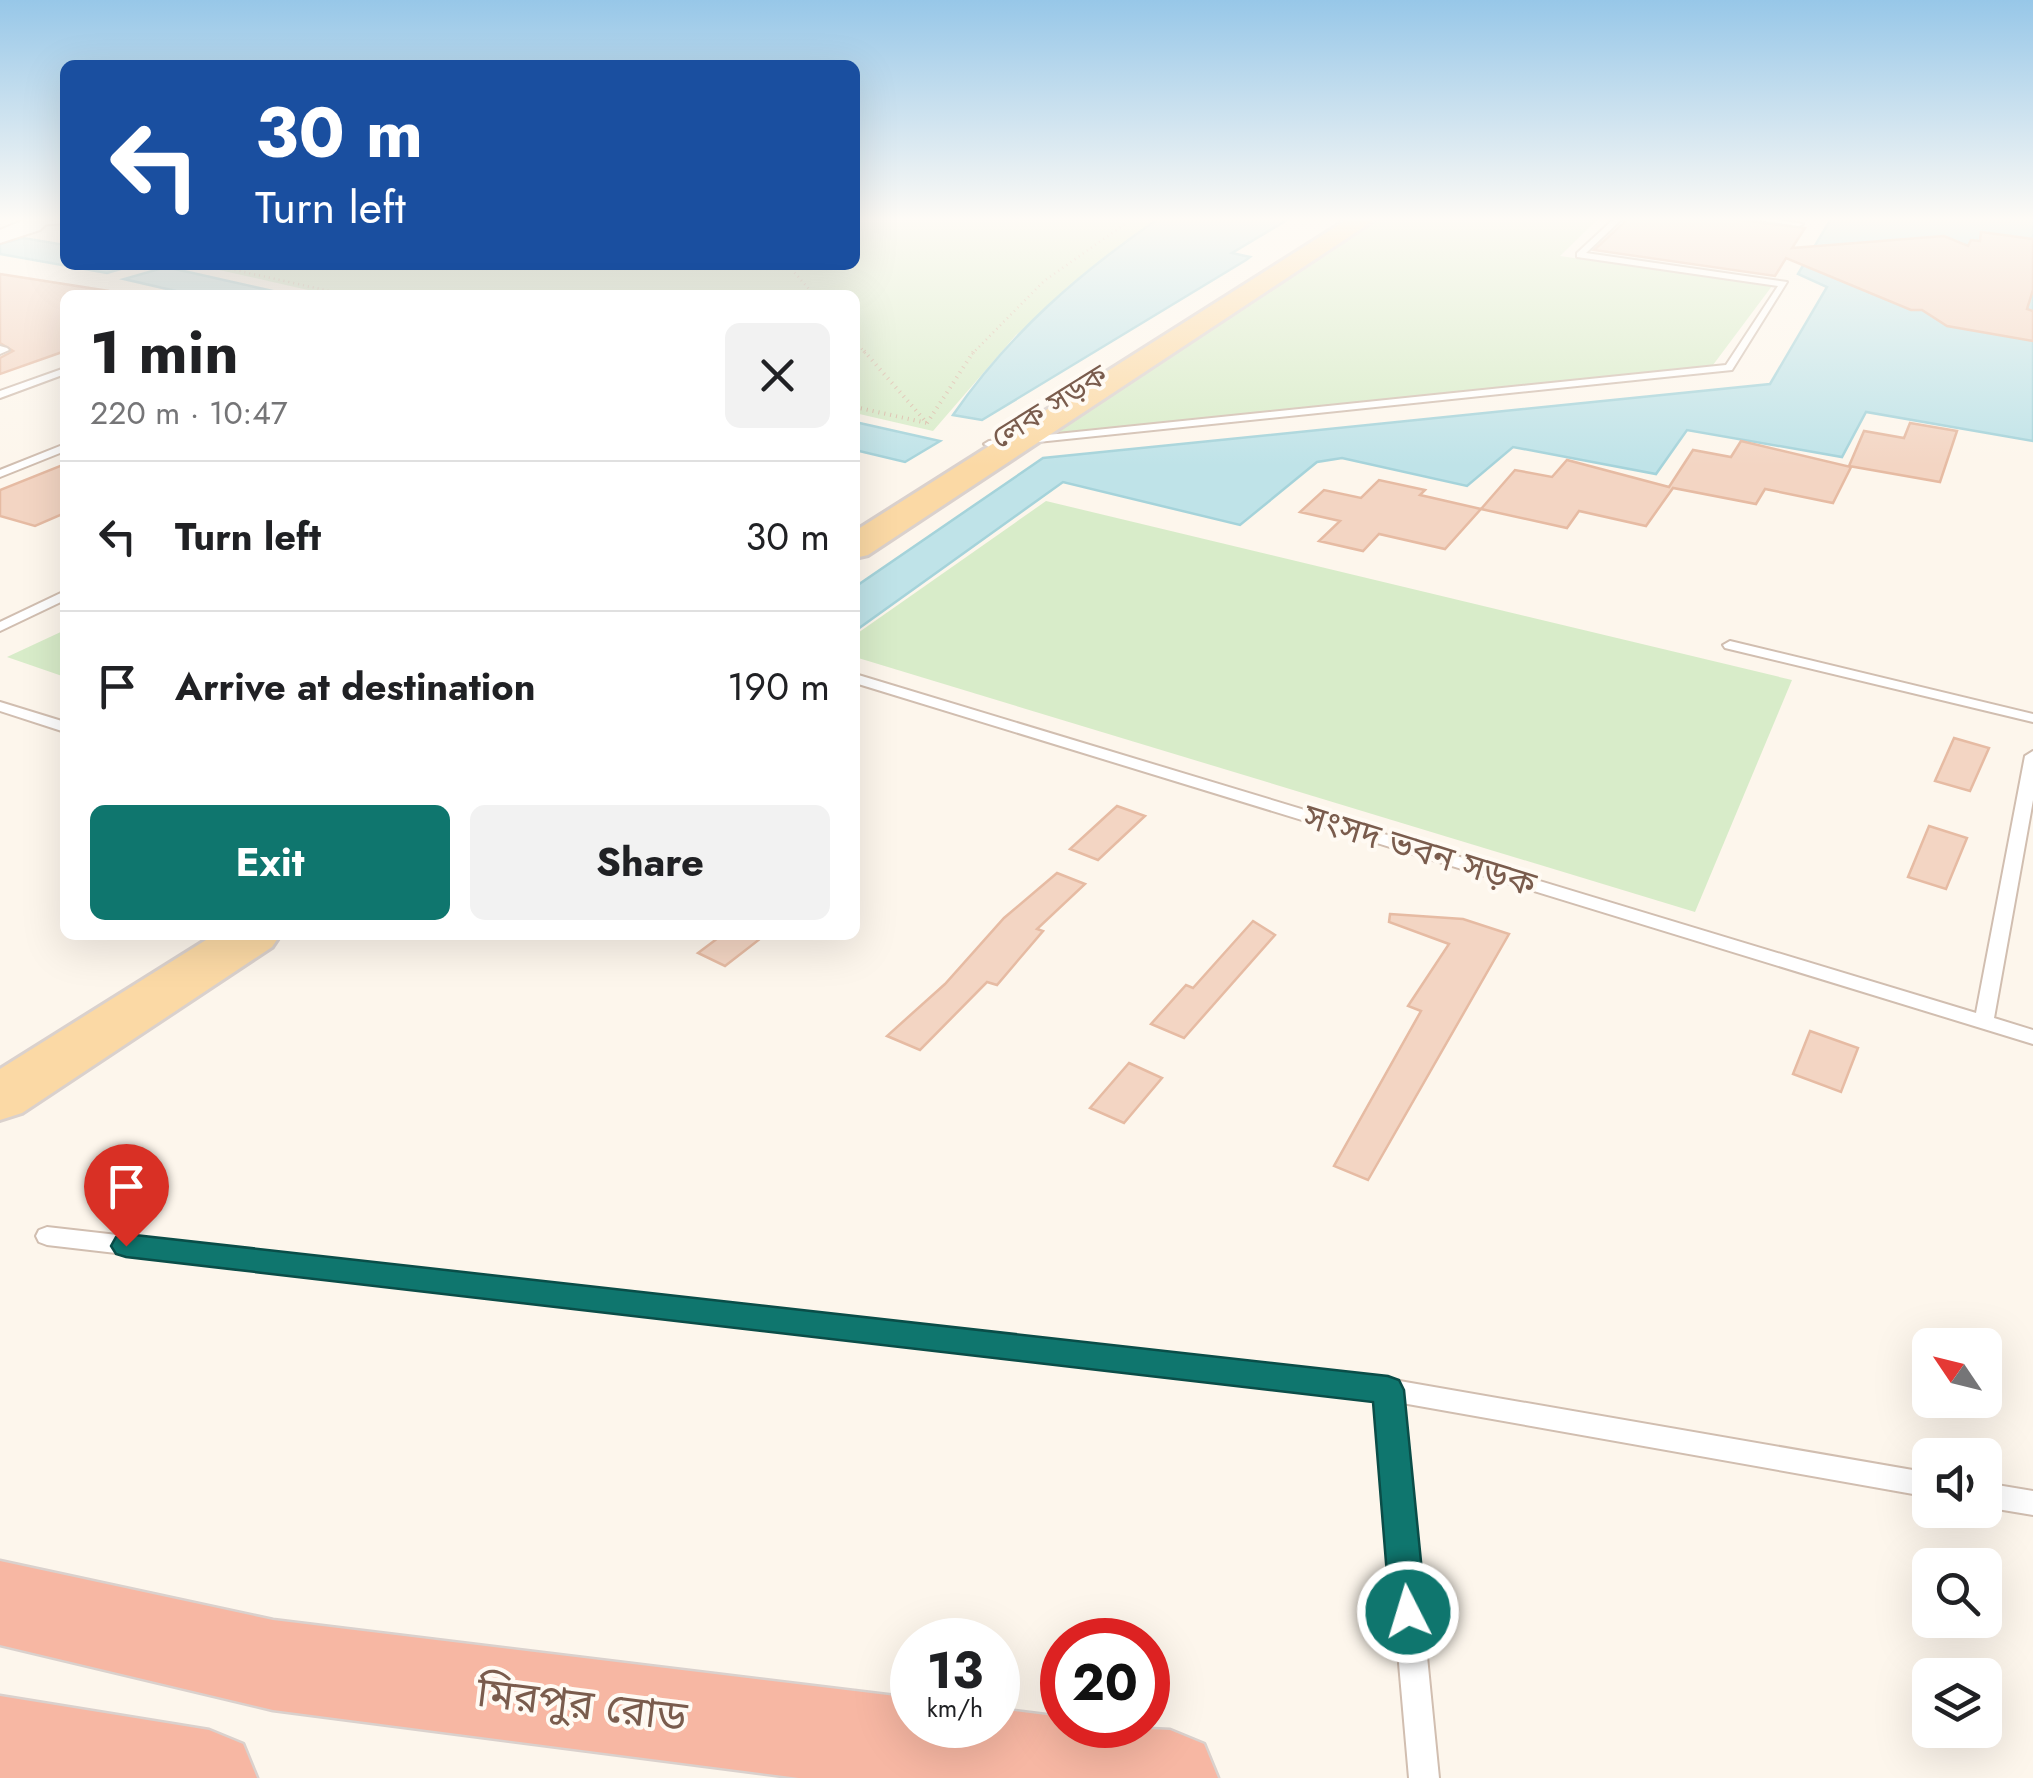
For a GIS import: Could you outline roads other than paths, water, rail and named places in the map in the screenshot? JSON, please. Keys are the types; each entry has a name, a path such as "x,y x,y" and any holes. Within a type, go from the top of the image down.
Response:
{"highway":[{"name":"মিরপুর রোড","path":"0,1602 273,1665 1170,1778"},
{"path":"0,1742 210,1778"}],"main road":[{"name":"লেক সড়ক","path":"860,526 1004,443 1219,300"},
{"path":"860,544 1004,443 1234,300"},
{"path":"0,1076 212,940"},
{"path":"0,1098 245,940"}],"lane":[{"path":"1004,443 1729,368 1774,300"},
{"path":"0,393 60,371"},
{"path":"0,474 60,449"},
{"path":"0,626 60,597"},
{"path":"1730,644 2033,718"},
{"name":"সংসদ ভবন সড়ক","path":"860,680 2033,1037"},
{"path":"0,706 60,725"},
{"path":"1984,1022 2033,756"},
{"path":"48,1236 1388,1390 1912,1482"},
{"path":"1388,1390 1424,1778"},
{"path":"2002,1498 2033,1503"}],"water":[{"path":"1055,300 1180,300 982,420 953,415 998,358"},
{"path":"1819,300 2033,300 2033,441 1866,412 1842,457 1687,430 1656,474 1513,447 1467,486 1342,458 1317,462 1240,525 1063,482 860,627 860,584 1043,458 1770,384"},
{"path":"860,423 940,441 905,462 860,451"}]}
